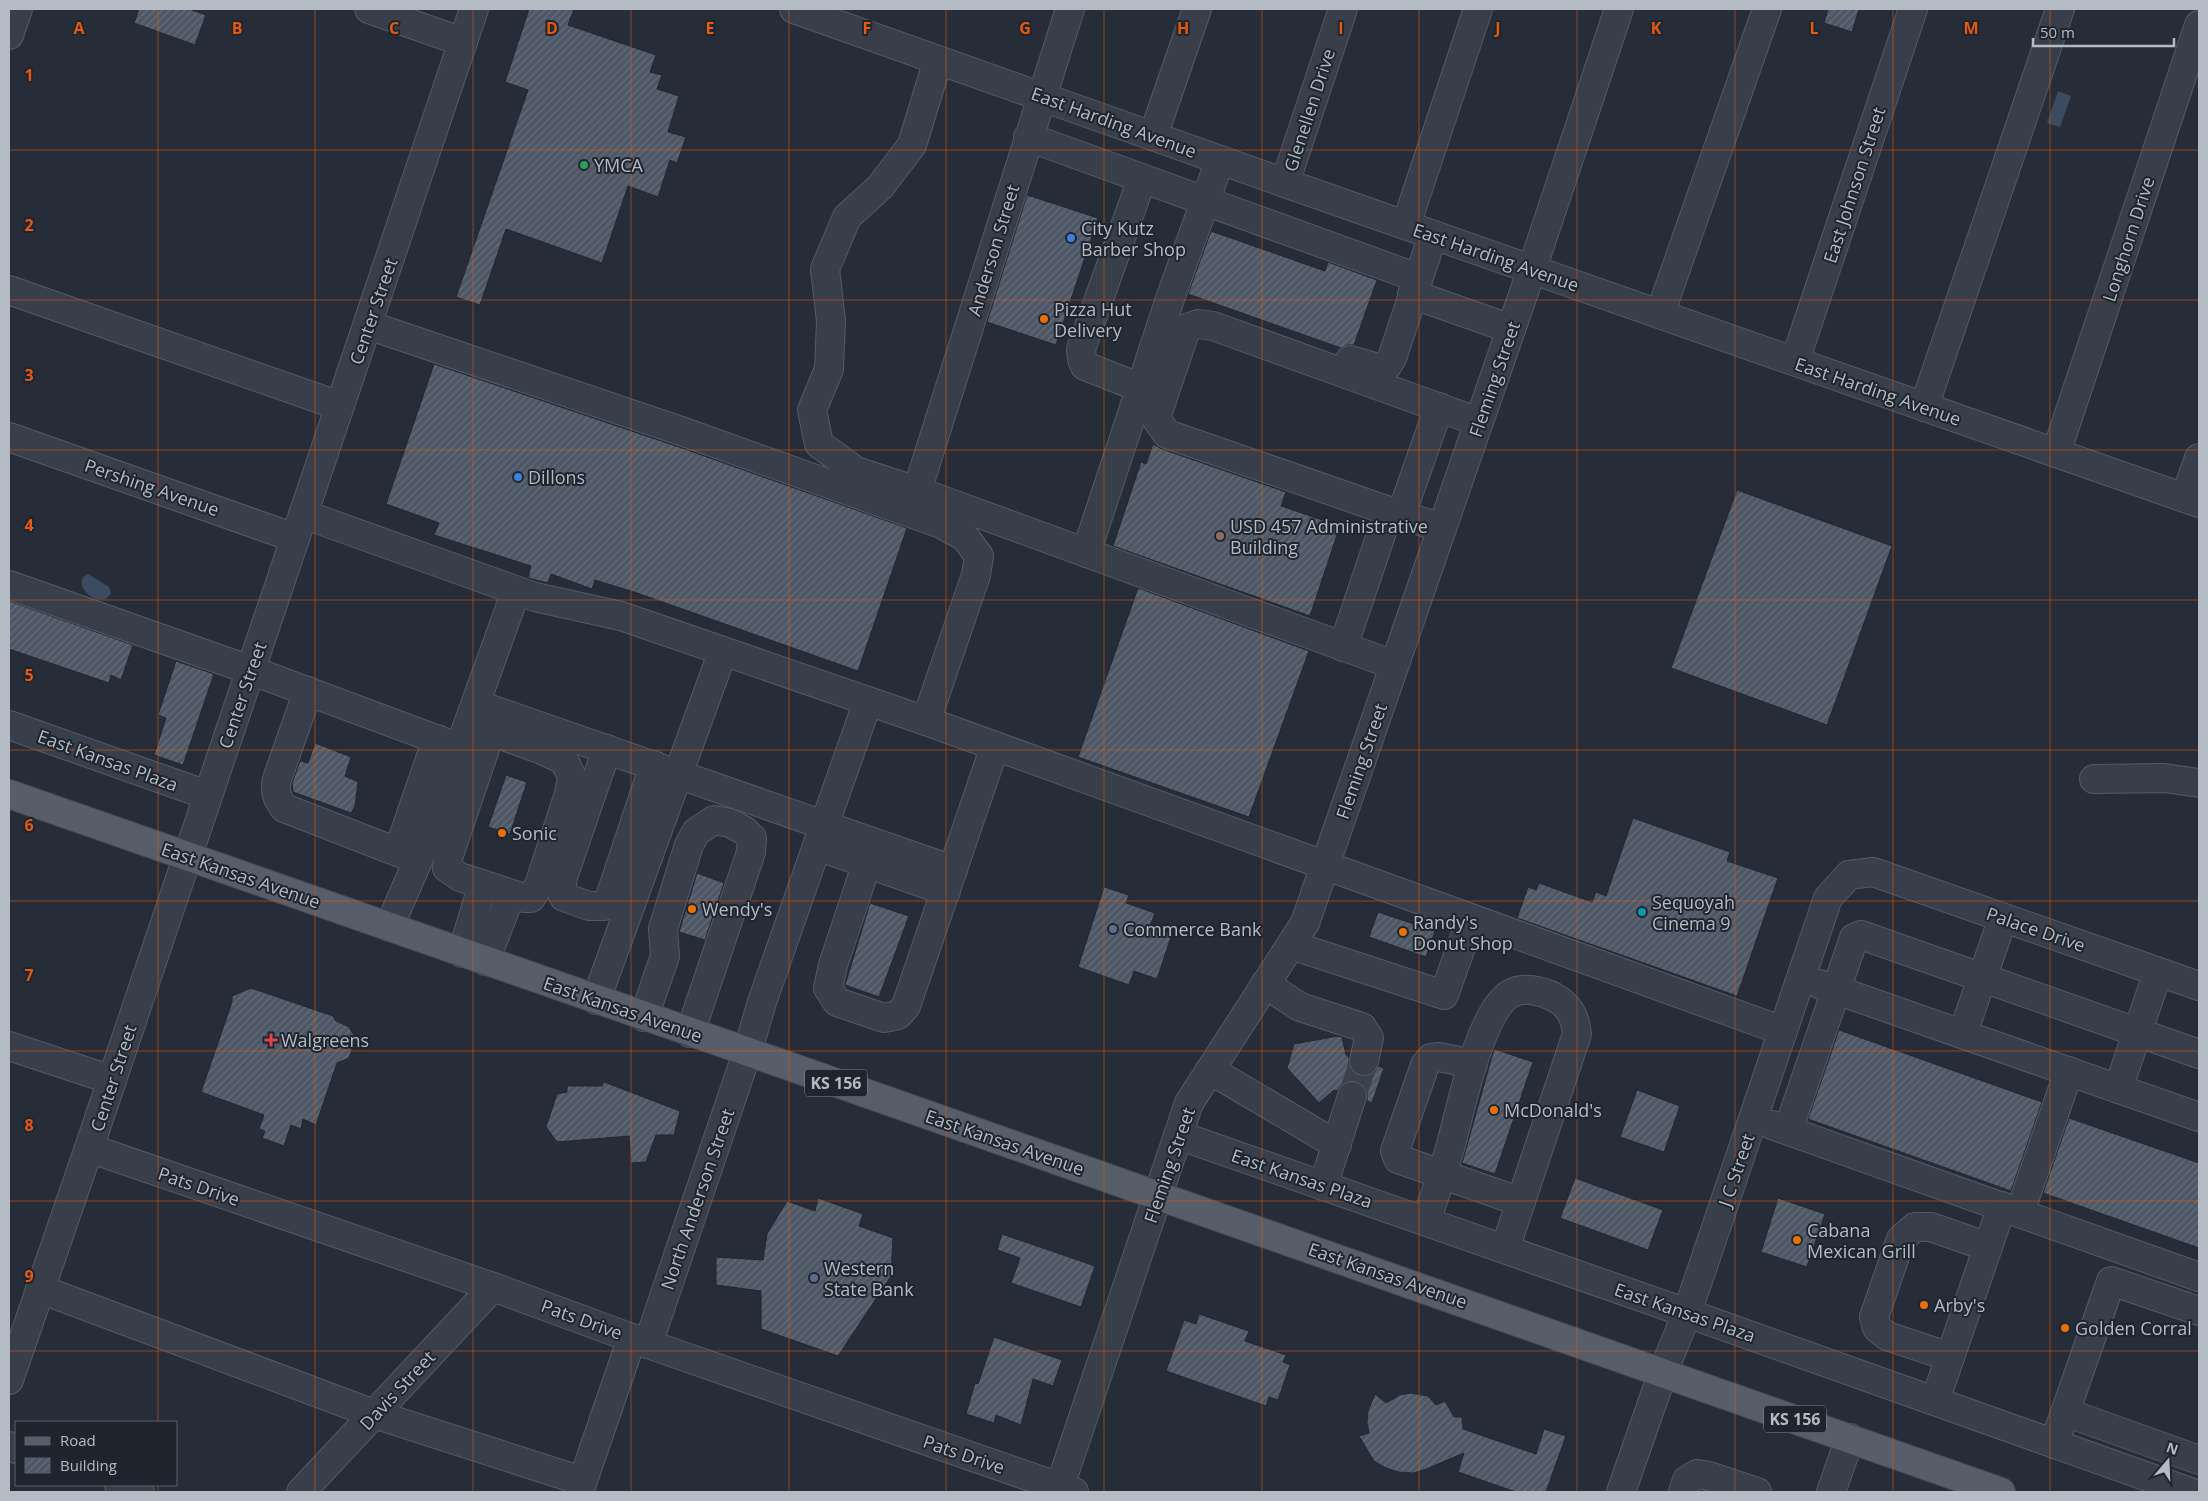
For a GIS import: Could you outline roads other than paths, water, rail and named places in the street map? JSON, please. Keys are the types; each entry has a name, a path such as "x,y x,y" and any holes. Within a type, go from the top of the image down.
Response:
{"main road":[{"name":"East Kansas Avenue","path":"9,794 747,1053 1159,1195 2001,1492"}],"street":[{"path":"9,36 18,9"},
{"path":"369,9 463,42"},
{"name":"Center Street","path":"9,1380 15,1344 40,1289 89,1148 474,9"},
{"name":"East Harding Avenue","path":"794,9 2192,501"},
{"name":"Anderson Street","path":"917,491 1070,9"},
{"path":"1153,136 1197,9"},
{"name":"Glenellen Drive","path":"1285,183 1343,9"},
{"path":"1406,225 1478,9"},
{"name":"Fleming Street","path":"1064,1491 1189,1103 1305,923 1532,269 1619,9"},
{"path":"1660,314 1767,9"},
{"name":"East Johnson Street","path":"1795,361 1913,9"},
{"path":"1924,406 2060,9"},
{"name":"Longhorn Drive","path":"2056,453 2199,25"},
{"path":"938,60 912,145 880,187 847,218 825,269 831,321 829,370 812,410 819,444 856,471 1086,552 1394,666"},
{"path":"1028,137 1205,202 1415,286 1511,330"},
{"path":"1086,552 1171,296 1220,160"},
{"path":"1140,388 1085,366 1081,349 1142,179"},
{"path":"1171,296 1381,369 1387,366 1392,358 1433,235"},
{"path":"9,290 340,406"},
{"path":"1442,528 1167,434 1157,420 1158,412 1184,335 1187,328 1198,324 1213,326 1479,422"},
{"path":"368,325 674,429 886,504 941,524 964,537 979,556 976,575 926,721"},
{"path":"1342,647 1439,407"},
{"name":"Pershing Avenue","path":"9,437 535,597 621,616 926,721 1783,1031"},
{"path":"2192,501 2199,458"},
{"path":"9,585 308,691 467,729 542,750 564,760 572,777 569,794 535,893 531,898 511,894 460,876 447,868 467,729"},
{"path":"390,927 408,856 467,729 516,591"},
{"path":"596,1000 634,861 666,769 723,651"},
{"path":"308,691 277,779 275,787 277,798 284,808 408,856"},
{"name":"North Anderson Street","path":"640,1341 747,1053 762,1002 868,701"},
{"name":"East Kansas Plaza","path":"9,725 207,795"},
{"path":"467,729 607,749 666,769 821,835 950,880"},
{"path":"867,863 829,979 828,988 837,1002 884,1018 898,1015 906,1006 995,746"},
{"path":"607,749 564,877 561,890 564,897 589,906 604,906 634,861"},
{"path":"2094,779 2164,778 2199,783"},
{"path":"644,1017 665,956 663,929 689,845 696,832 714,820 730,823 745,831 752,838 752,852 690,1033"},
{"path":"821,835 867,863 950,880"},
{"name":"Palace Drive","path":"1873,872 2199,986"},
{"name":"J C Street","path":"1621,1492 1663,1372 1687,1313 1828,898 1849,875 1873,872"},
{"path":"473,957 483,884"},
{"path":"473,957 511,894"},
{"path":"1963,1033 2003,918"},
{"path":"1291,945 1444,995 1471,919"},
{"path":"1788,1130 1854,938 1861,935 2199,1054"},
{"path":"2118,1089 2158,972"},
{"path":"1801,978 1963,1033 2199,1118"},
{"path":"1265,984 1300,1007 1362,1027 1369,1038 1364,1062"},
{"path":"1426,1221 1486,1023 1496,1008 1511,993 1531,989 1553,997 1568,1006 1575,1020 1577,1034 1506,1249"},
{"path":"9,1046 112,1080"},
{"path":"1473,1064 1439,1057 1432,1058 1425,1065 1395,1151 1398,1159 1521,1202"},
{"path":"1210,1070 1337,1146"},
{"path":"1935,1401 1988,1247 2011,1209 2070,1071"},
{"path":"1323,1186 1352,1096"},
{"path":"1754,1118 2199,1277"},
{"name":"East Kansas Plaza","path":"1178,1135 1506,1249 2190,1492"},
{"name":"Pats Drive","path":"89,1148 493,1287 1064,1491"},
{"path":"1950,1357 1887,1336 1877,1328 1874,1317 1901,1239 1916,1227 1931,1227 1988,1247"},
{"path":"2054,1444 2111,1280 2199,1311"},
{"name":"Davis Street","path":"301,1492 493,1287"},
{"path":"40,1289 374,1414 580,1487 640,1341"},
{"path":"2065,1412 2199,1460"},
{"path":"1831,1492 1850,1438"},
{"path":"1683,1492 1688,1480 1697,1474 1709,1476 1757,1492"},
{"path":"2194,1492 2199,1477"}],"water":[{"path":"2058,91 2071,96 2060,127 2047,123"},
{"path":"88,574 109,587 111,593 106,598 100,600 94,598 84,589 82,584 83,578"}],"tunnel":[{"path":"1352,1096 1364,1061"}],"place":[{"name":"YMCA","path":"584,165"},
{"name":"City Kutz Barber Shop","path":"1071,238"},
{"name":"Pizza Hut Delivery","path":"1044,319"},
{"name":"Dillons","path":"518,477"},
{"name":"USD 457 Administrative Building","path":"1220,536"},
{"name":"Sonic","path":"502,833"},
{"name":"Wendy's","path":"692,909"},
{"name":"Sequoyah Cinema 9","path":"1642,912"},
{"name":"Commerce Bank","path":"1113,929"},
{"name":"Randy's Donut Shop","path":"1403,932"},
{"name":"Walgreens","path":"271,1040"},
{"name":"McDonald's","path":"1494,1110"},
{"name":"Cabana Mexican Grill","path":"1797,1240"},
{"name":"Western State Bank","path":"814,1278"},
{"name":"Arby's","path":"1924,1305"},
{"name":"Golden Corral","path":"2065,1328"}]}
